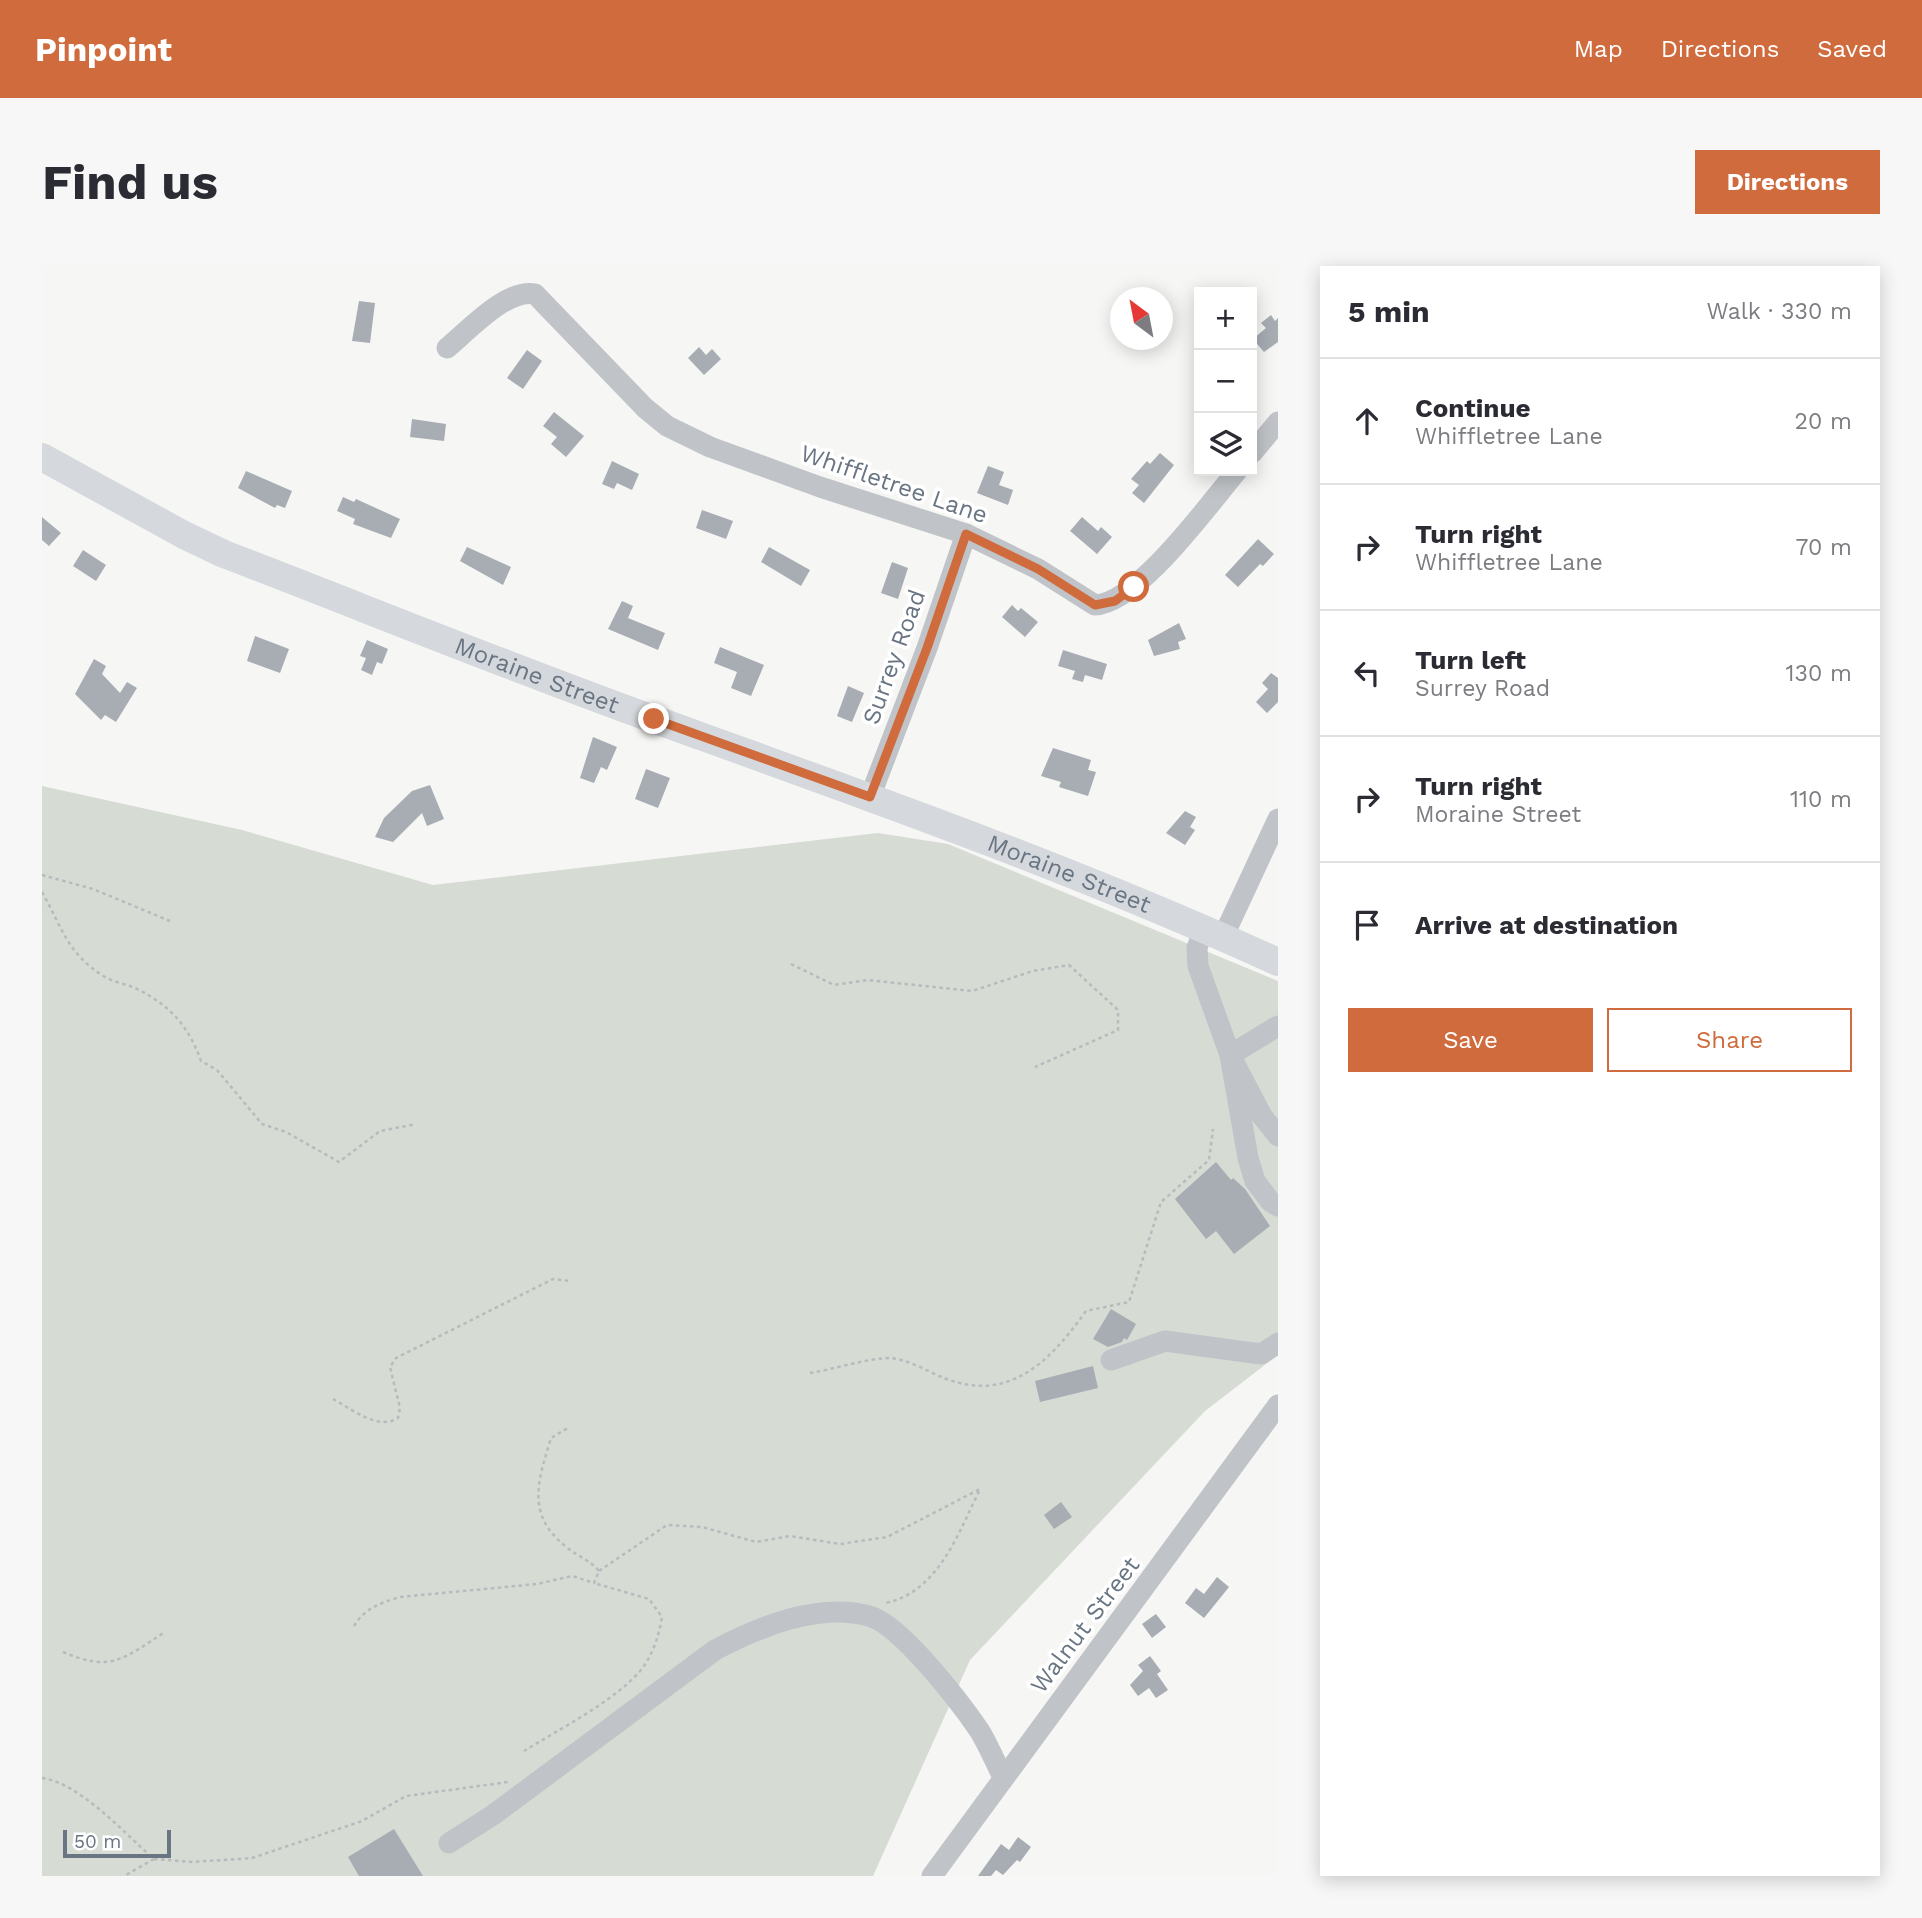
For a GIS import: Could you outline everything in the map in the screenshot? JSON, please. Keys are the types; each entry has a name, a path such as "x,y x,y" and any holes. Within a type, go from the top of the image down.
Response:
{"main road":[{"name":"Moraine Street","path":"42,457 178,532 224,554 537,676 1049,863 1278,962"}],"street":[{"name":"Whiffletree Lane","path":"447,348 508,299 525,292 536,295 645,408 667,426 710,447 820,488 966,534 1038,569 1083,600 1095,605 1106,604 1124,595 1147,575 1233,476"},
{"path":"1257,447 1278,422"},
{"name":"Surrey Road","path":"870,797 927,648 966,534"},
{"path":"1278,820 1213,933 1197,948 1198,965 1230,1055 1262,1116 1278,1136"},
{"path":"1230,1055 1278,1026"},
{"path":"1230,1055 1255,1181 1270,1201 1278,1206"},
{"path":"1111,1360 1165,1341 1261,1354 1278,1343"},
{"name":"Walnut Street","path":"943,1872 1003,1777 1278,1405"},
{"path":"449,1843 493,1815 715,1650 748,1633 797,1618 835,1612 870,1616 916,1652 980,1731 1003,1777"}],"path":[{"path":"42,875 93,889 170,921"},
{"path":"42,892 66,943 105,977 135,988 172,1012 191,1033 201,1061 217,1070 262,1124 286,1132 339,1162 380,1131 415,1124"},
{"path":"792,964 834,985 868,980 972,991 1033,971 1069,965 1118,1010 1118,1030 1035,1068"},
{"path":"810,1373 891,1358 961,1385 1008,1382 1039,1367 1062,1343 1086,1311 1129,1302 1161,1202 1209,1160 1213,1129"},
{"path":"333,1399 376,1422 390,1423 398,1418 400,1408 390,1367 396,1358 553,1279 570,1282"},
{"path":"568,1428 551,1438 536,1490 543,1518 562,1545 589,1560 599,1571"},
{"path":"594,1583 599,1571 667,1525 702,1527 756,1542 790,1536 841,1544 887,1537 981,1489 953,1543 930,1579 895,1601 876,1605"},
{"path":"354,1626 362,1613 379,1603 400,1597 537,1584 572,1576 649,1599 662,1617 657,1642 645,1665 605,1700 524,1751"},
{"path":"63,1652 88,1663 120,1661 165,1632"},
{"path":"42,1778 52,1779 82,1796 154,1859"},
{"path":"124,1876 154,1859 193,1862 252,1858 362,1821 406,1796 517,1781"}],"shaded area":[{"path":"42,786 242,830 433,885 878,833 948,844 1278,981 1278,1355 1205,1411 970,1660 873,1876 42,1876"}],"building":[{"path":"359,301 375,303 370,343 352,341"},
{"path":"1271,315 1275,321 1278,318 1278,342 1264,352 1257,344 1257,336 1266,328 1261,323"},
{"path":"699,347 706,355 712,349 721,359 704,375 688,358"},
{"path":"527,350 542,361 523,389 507,378"},
{"path":"554,412 584,436 566,457 551,444 557,437 543,426"},
{"path":"412,419 446,424 444,441 410,437"},
{"path":"1160,453 1174,465 1144,503 1132,493 1139,485 1131,479 1147,461 1150,464"},
{"path":"612,461 639,474 632,490 617,483 614,489 602,484"},
{"path":"988,466 1004,472 999,485 1013,490 1008,505 977,493"},
{"path":"246,471 292,491 285,508 277,505 275,508 238,488"},
{"path":"343,497 354,502 356,499 400,519 391,538 353,524 355,519 337,511"},
{"path":"702,510 733,521 726,539 696,528"},
{"path":"42,517 61,533 49,546 42,540"},
{"path":"1082,517 1098,531 1101,527 1112,537 1097,554 1070,531"},
{"path":"1258,539 1274,554 1238,587 1225,575"},
{"path":"467,547 511,567 503,585 460,561"},
{"path":"769,547 810,570 801,586 761,562"},
{"path":"83,550 106,565 96,581 73,566"},
{"path":"892,562 908,568 898,599 881,593"},
{"path":"622,601 633,606 628,618 665,633 658,650 608,629"},
{"path":"1012,605 1018,611 1021,608 1038,622 1025,637 1002,617"},
{"path":"1179,623 1186,639 1178,642 1180,649 1154,656 1148,640"},
{"path":"255,636 289,649 280,673 247,661"},
{"path":"367,640 388,649 382,664 377,662 372,675 361,670 366,658 360,656"},
{"path":"720,647 764,665 751,696 731,688 737,672 714,663"},
{"path":"1063,650 1107,664 1102,680 1085,675 1083,682 1072,679 1075,671 1058,666"},
{"path":"94,659 106,666 102,674 120,693 127,682 137,688 116,722 105,715 101,720 75,694"},
{"path":"1271,673 1278,678 1278,702 1267,713 1256,702 1268,689 1262,683"},
{"path":"848,686 864,693 852,722 837,716"},
{"path":"593,737 617,747 607,770 601,767 594,783 580,778"},
{"path":"1053,748 1091,760 1088,770 1096,772 1088,796 1059,787 1061,782 1041,776"},
{"path":"646,769 670,778 658,808 635,799"},
{"path":"430,785 444,819 427,826 422,813 393,842 375,837 384,818 412,791"},
{"path":"1185,811 1196,817 1190,827 1195,830 1185,845 1166,833"},
{"path":"1216,1162 1231,1180 1233,1178 1245,1189 1270,1226 1234,1254 1216,1231 1206,1239 1175,1199"},
{"path":"1111,1309 1136,1324 1127,1340 1124,1338 1122,1342 1108,1347 1093,1339"},
{"path":"1093,1366 1098,1388 1040,1402 1035,1381"},
{"path":"1061,1502 1072,1517 1054,1529 1044,1515"},
{"path":"1217,1577 1229,1587 1204,1618 1185,1603 1196,1588 1204,1594"},
{"path":"1156,1614 1166,1627 1152,1638 1142,1624"},
{"path":"1150,1656 1161,1671 1157,1674 1168,1690 1156,1698 1149,1688 1138,1696 1130,1685 1143,1671 1138,1665"},
{"path":"394,1829 423,1876 359,1876 348,1857"},
{"path":"1018,1837 1031,1847 1020,1862 1017,1860 1003,1875 996,1870 991,1876 978,1876 1001,1844 1009,1850"}],"route":[{"path":"654,719 870,797 927,648 966,534 1038,569 1083,600 1095,605 1115,601 1134,587"}]}
